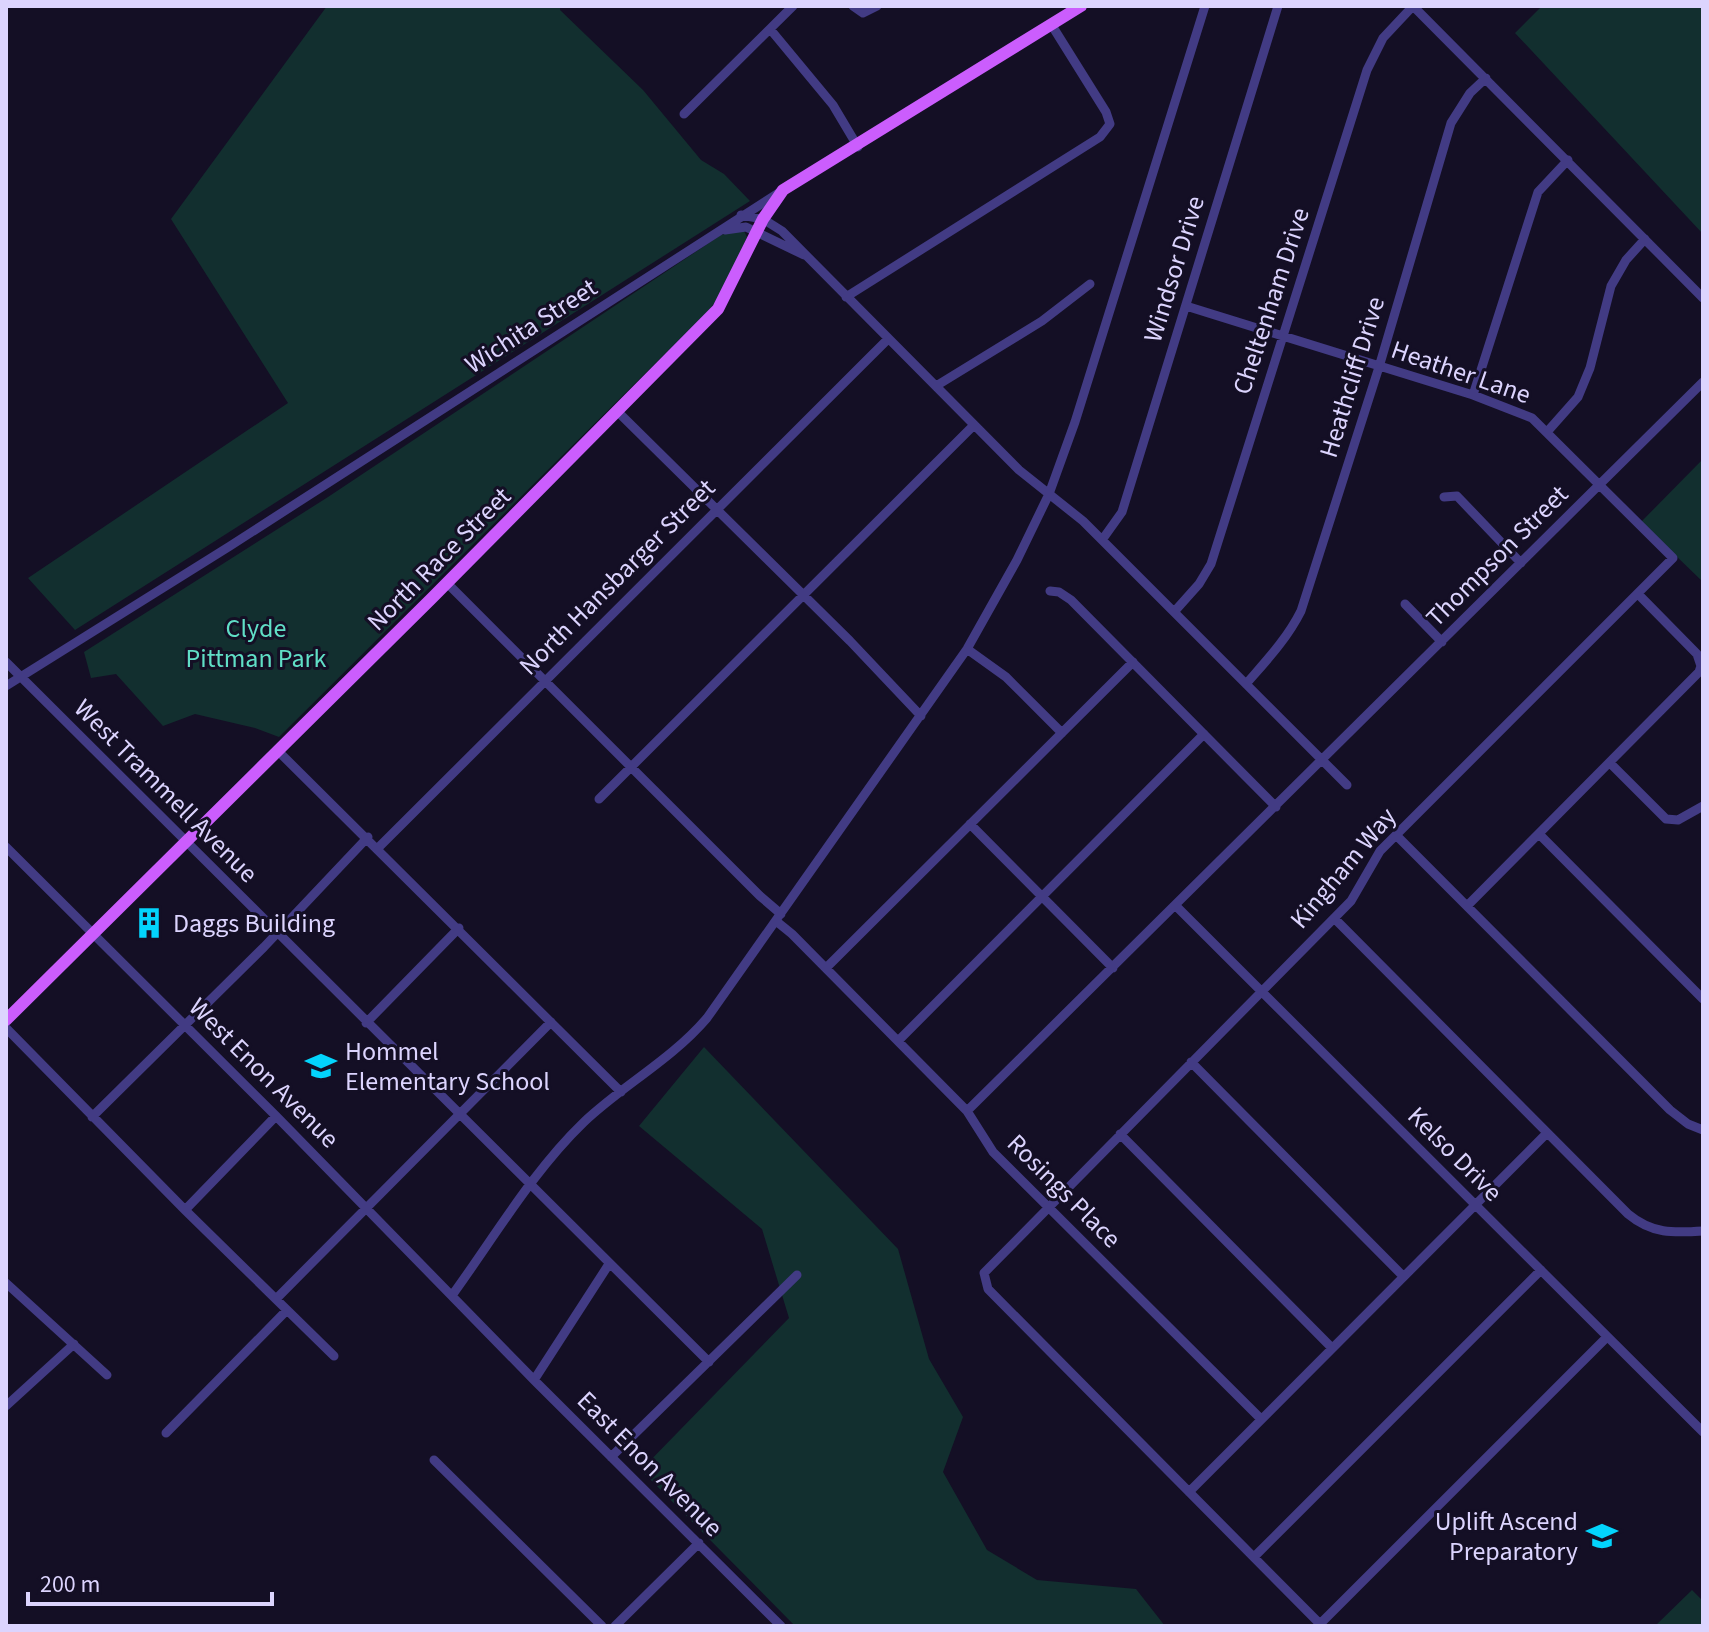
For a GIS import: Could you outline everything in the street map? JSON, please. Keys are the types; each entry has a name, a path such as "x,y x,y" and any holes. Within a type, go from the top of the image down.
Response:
{"main road":[{"name":"Wichita Street","path":"783,190 858,147 1081,6"},
{"name":"North Race Street","path":"6,1020 718,309 763,219 783,190"}],"street":[{"path":"684,114 793,6"},
{"path":"853,6 860,12 873,9"},
{"path":"453,1294 567,1139 603,1105 691,1037 967,649 1017,560 1049,494 1075,422 1205,6"},
{"name":"Windsor Drive","path":"1102,540 1122,512 1278,6"},
{"path":"1413,6 1703,298"},
{"name":"Cheltenham Drive","path":"1174,612 1199,584 1211,564 1367,70 1383,38 1413,6"},
{"path":"846,297 971,220 1108,129 1110,124 1106,112 1051,24"},
{"path":"770,29 833,105 858,147"},
{"name":"Heathcliff Drive","path":"1246,684 1294,626 1301,611 1379,367 1451,123 1470,93 1486,78"},
{"path":"1473,395 1534,201 1547,180 1568,160"},
{"name":"Wichita Street","path":"6,686 230,546 783,190"},
{"path":"741,215 763,219 782,231 1019,470 1102,540 1347,785"},
{"path":"714,234 746,227 807,255"},
{"path":"1547,432 1578,397 1590,368 1611,286 1626,260 1645,239"},
{"path":"936,386 1042,321 1090,284"},
{"name":"Heather Lane","path":"1186,306 1473,395 1532,418 1673,558"},
{"name":"North Hansbarger Street","path":"378,848 888,339"},
{"name":"Thompson Street","path":"967,1111 1703,382"},
{"path":"618,412 921,716"},
{"path":"599,799 974,425"},
{"path":"1444,497 1457,496 1521,563"},
{"name":"Kingham Way","path":"1189,1492 988,1289 984,1278 988,1268 1334,918 1358,892 1374,859 1396,835 1673,558"},
{"name":"Rosings Place","path":"447,583 760,896 967,1111 993,1152 1261,1419"},
{"path":"1050,591 1059,592 1071,600 1276,807"},
{"path":"1467,906 1695,678 1701,666 1697,654 1638,594"},
{"path":"1405,604 1442,642"},
{"path":"967,649 1006,677 1062,733"},
{"name":"West Trammell Avenue","path":"6,662 709,1362"},
{"path":"826,968 1133,662"},
{"path":"898,1041 1204,734"},
{"path":"277,750 368,837 621,1092"},
{"path":"1610,763 1666,819 1678,820 1703,806"},
{"path":"970,824 1113,968"},
{"path":"1539,834 1703,999"},
{"path":"1396,835 1670,1110 1688,1124 1703,1130"},
{"path":"92,1117 277,933 368,837"},
{"name":"West Enon Avenue","path":"6,847 488,1332"},
{"name":"Kelso Drive","path":"1176,906 1703,1432"},
{"path":"1334,918 1638,1222 1668,1233 1703,1231"},
{"path":"366,1023 459,928"},
{"path":"276,1299 551,1022"},
{"path":"6,1028 334,1356"},
{"path":"1191,1062 1403,1276"},
{"path":"185,1210 276,1116"},
{"path":"1547,1133 1189,1492 1321,1625 1607,1337"},
{"path":"1120,1134 1332,1348"},
{"path":"534,1380 609,1264"},
{"path":"1254,1557 1541,1270"},
{"path":"611,1457 797,1275"},
{"path":"6,1283 107,1375"},
{"path":"166,1433 287,1310"},
{"name":"East Enon Avenue","path":"488,1332 781,1626"},
{"path":"6,1406 74,1344"},
{"path":"434,1460 602,1626"},
{"path":"615,1626 699,1543"}],"green space":[{"path":"327,6 560,6 560,10 643,90 701,160 724,174 750,201 75,630 28,578 288,403 171,219"},
{"path":"1542,6 1703,6 1703,234 1515,33"},
{"name":"Clyde Pittman Park","path":"744,231 747,237 722,293 709,310 279,737 195,714 163,726 116,674 91,678 84,652 328,497 721,235"},
{"path":"1703,459 1703,582 1641,522"},
{"path":"704,1047 898,1249 929,1359 963,1417 943,1472 987,1550 1037,1580 1136,1589 1165,1626 795,1626 641,1470 789,1318 762,1229 639,1126"},
{"path":"1692,1590 1703,1601 1703,1626 1655,1626"}],"place":[{"name":"Daggs Building","path":"149,923"},
{"name":"Hommel Elementary School","path":"321,1066"},
{"name":"Uplift Ascend Preparatory","path":"1602,1536"}]}
